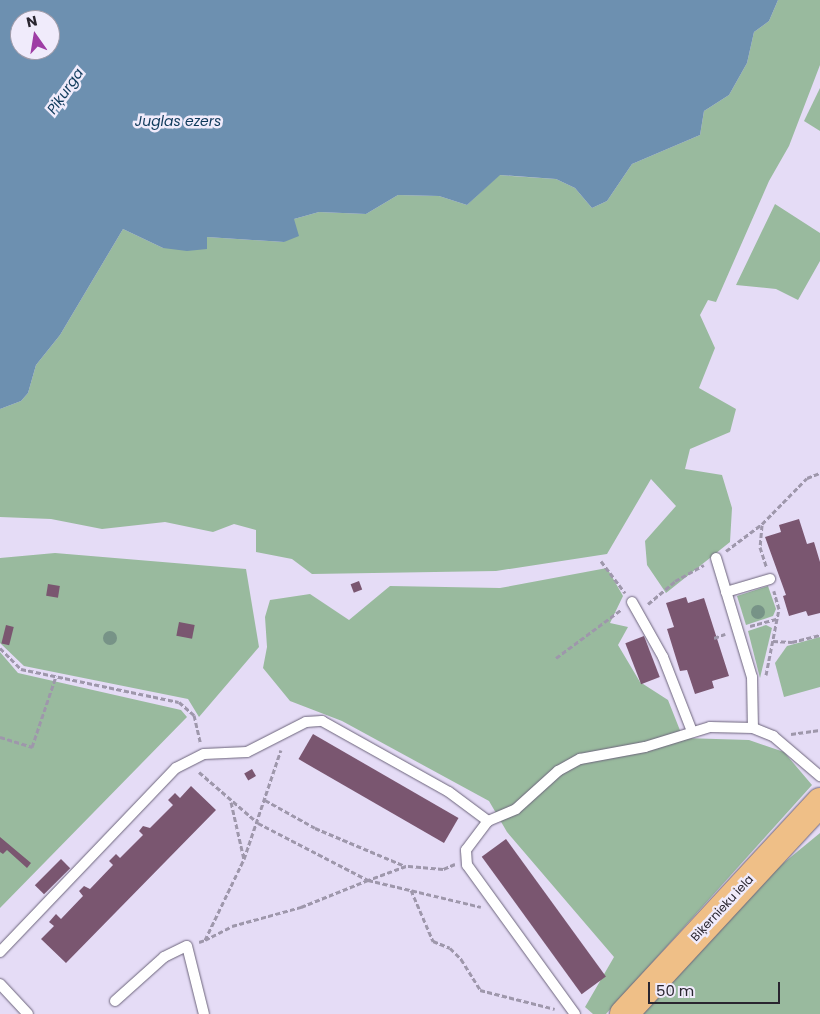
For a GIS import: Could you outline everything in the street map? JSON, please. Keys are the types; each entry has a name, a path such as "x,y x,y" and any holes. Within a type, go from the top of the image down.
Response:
{"main road":[{"name":"Biķernieku iela","path":"624,1014 820,802"}],"lane":[{"path":"716,558 752,688 753,728"},
{"path":"726,592 770,579"},
{"path":"632,602 663,657 691,730"},
{"path":"0,952 160,783 187,761 204,754 247,752 285,735 306,722 322,721 449,792 488,822"},
{"path":"575,1014 467,865 466,850 488,822 516,809 558,771 580,759 645,747 691,730 753,728 773,736 820,776"},
{"path":"115,1001 164,957 187,946 204,1014"},
{"path":"0,984 28,1014"}],"path":[{"path":"638,612 675,580 716,558 762,524 792,491 820,474"},
{"path":"752,688 765,680 778,609 760,547 762,524"},
{"path":"556,658 632,602 601,560"},
{"path":"773,641 792,642 820,635"},
{"path":"714,638 722,636"},
{"path":"0,648 21,669 179,702 194,715 204,754"},
{"path":"0,737 32,747 56,676"},
{"path":"773,736 820,730"},
{"path":"205,940 244,859 258,823 285,735"},
{"path":"187,761 231,802 258,823 368,880 483,908 493,903"},
{"path":"265,800 315,828 406,866 443,869 458,863 467,865"},
{"path":"231,802 244,859"},
{"path":"187,946 205,940 232,926 301,907 406,866"},
{"path":"411,890 433,941 450,948 480,990 575,1014"}],"green space":[{"path":"778,0 820,0 820,65 789,146 769,181 716,302 708,300 700,315 715,348 699,388 736,409 730,432 690,449 685,469 722,475 732,508 730,542 666,593 647,565 645,541 676,506 651,479 607,554 496,571 312,574 292,559 256,552 256,530 234,524 213,532 165,522 102,529 51,519 0,517 0,409 21,401 28,393 36,365 60,335 123,229 163,248 207,237 284,242 294,219 319,212 366,214 398,195 439,196 467,205 499,175 556,179 575,188 592,208 607,201 632,164 700,135 704,111 729,95 747,63 754,32 769,21"},
{"path":"820,88 820,131 804,121"},
{"path":"775,204 820,233 820,261 798,300 776,289 736,285"},
{"path":"55,553 246,569 259,647 199,717 188,699 24,666 0,643 0,558"},
{"path":"607,568 623,596 610,623 628,627 618,645 640,682 668,700 683,738 749,740 784,752 812,785 606,1014 593,1014 585,1007 614,957 507,832 489,801 342,721 290,701 263,668 267,647 265,617 270,600 310,594 349,620 390,586 500,588"},
{"path":"768,586 776,609 773,616 746,625 737,596"},
{"path":"766,625 772,628 760,678 748,631"},
{"path":"820,637 820,687 784,697 775,663 787,646"},
{"path":"0,652 18,673 181,710 187,717 0,908"},
{"path":"820,833 820,1014 635,1014 740,899"}],"water":[{"name":"Juglas ezers","path":"0,0 778,0 769,21 754,32 747,63 729,95 704,111 700,135 632,164 607,201 592,208 575,188 556,179 500,175 467,205 439,196 398,195 366,214 319,212 294,219 299,236 284,242 207,237 207,249 187,251 163,248 123,229 60,335 36,365 28,393 21,401 0,409"}],"building":[{"path":"799,519 807,544 814,542 820,562 820,613 808,616 806,611 789,616 783,596 786,595 765,537 781,532 779,525"},
{"path":"359,581 362,589 354,593 351,584"},
{"path":"48,584 60,586 58,598 46,596"},
{"path":"686,597 688,603 704,598 729,676 712,681 714,688 695,694 687,670 680,671 667,629 674,627 666,603"},
{"path":"179,622 195,625 192,639 176,636"},
{"path":"6,625 14,627 9,645 1,643"},
{"path":"644,636 660,677 641,684 625,643"},
{"path":"313,734 458,818 444,843 298,759"},
{"path":"252,769 256,776 248,780 244,774"},
{"path":"191,786 216,810 66,963 41,939 54,926 49,922 56,914 61,919 83,896 79,891 84,886 90,889 113,865 109,861 116,854 120,858 143,835 139,831 143,826 150,828 173,805 168,800 175,793 180,798"},
{"path":"0,837 31,863 27,868 7,850 3,854 0,852"},
{"path":"506,839 606,977 582,994 482,857"},
{"path":"61,859 70,868 44,894 35,885"}],"water label":[{"name":"Piķurga","path":"65,91"}]}
